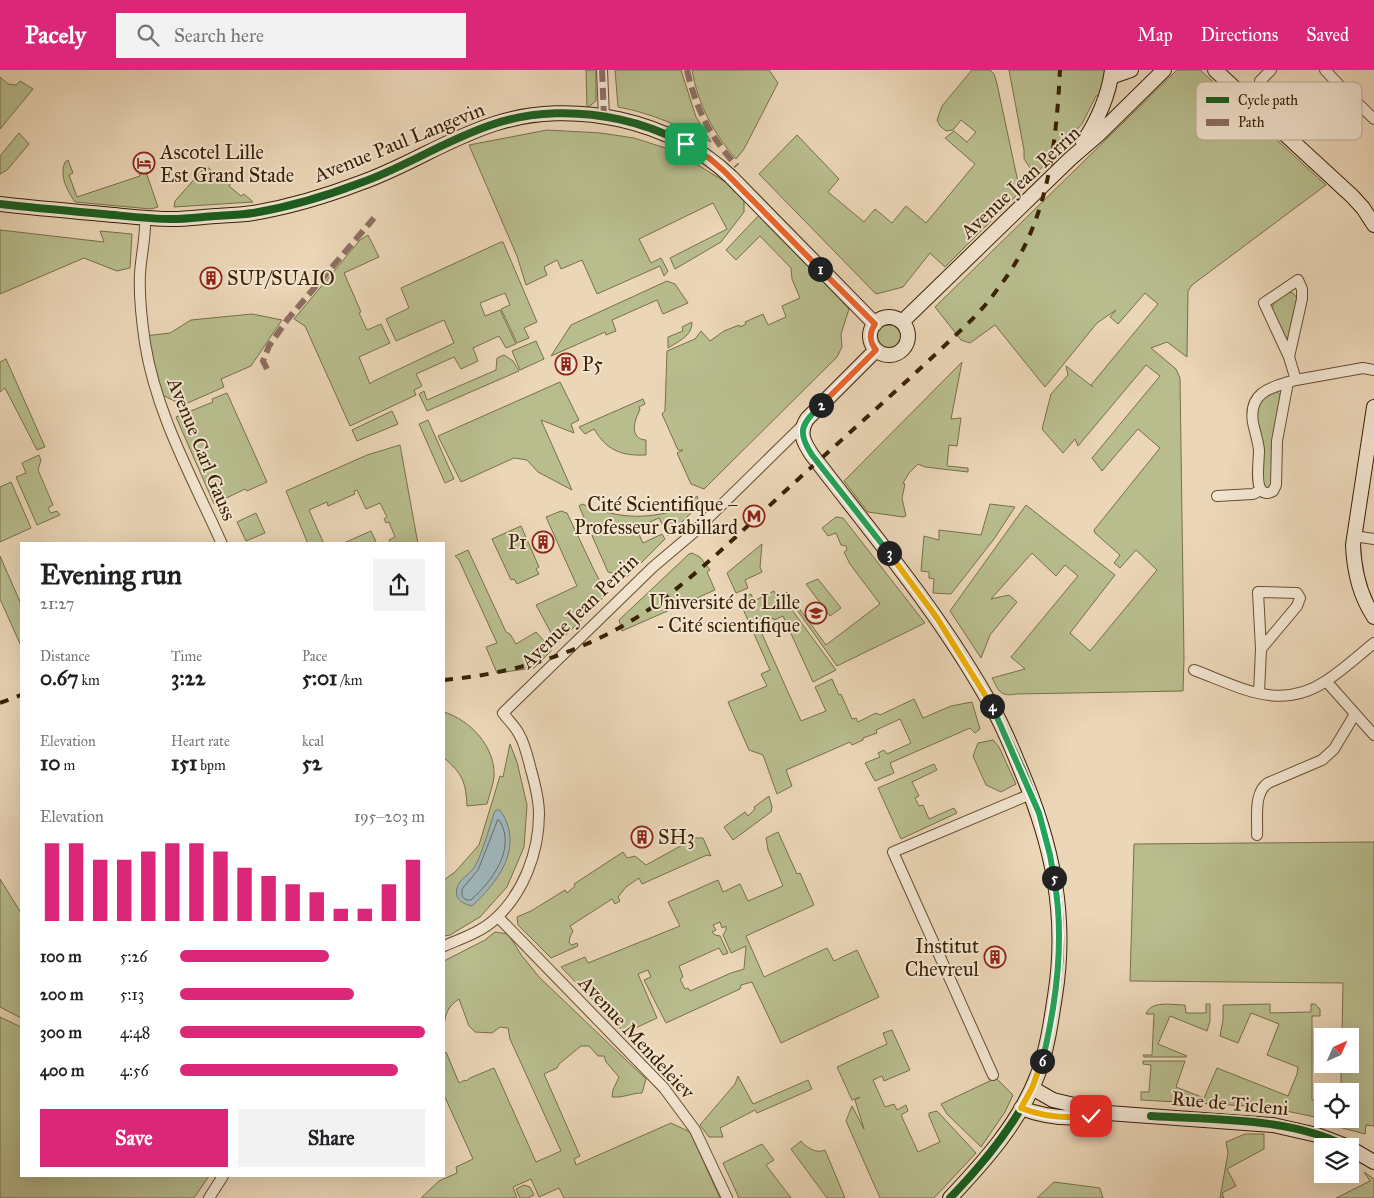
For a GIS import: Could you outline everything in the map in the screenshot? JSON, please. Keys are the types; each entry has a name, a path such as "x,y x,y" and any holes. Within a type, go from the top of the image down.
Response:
{"street":[{"path":"602,70 604,117"},
{"path":"1070,158 1094,125 1112,74 1131,70"},
{"name":"Avenue Jean Perrin","path":"902,322 1070,158 1100,134 1164,70"},
{"path":"1215,70 1228,82"},
{"path":"1260,81 1271,70"},
{"path":"1325,70 1336,82"},
{"path":"1362,107 1374,119"},
{"name":"Avenue Paul Langevin","path":"0,204 172,219 261,211 304,202 361,183 457,138 496,123 544,114 604,117 637,124 657,131 686,144 709,158 731,177 875,324"},
{"path":"1291,140 1358,202 1374,225"},
{"name":"Avenue Carl Gauss","path":"145,218 146,230 140,275 145,342 167,422 221,542"},
{"path":"1289,357 1302,299 1302,290 1298,280 1264,303 1289,357 1292,381 1277,441 1276,485 1273,492 1263,492 1258,481 1259,446 1252,416 1254,401 1263,392 1292,381 1363,368 1374,370"},
{"path":"888,317 902,322 908,330 909,336 904,348 897,354 890,356 881,354 872,345 870,337 875,324 882,318 888,317"},
{"name":"Avenue Jean Perrin","path":"498,917 522,884 538,837 539,814 536,787 519,733 503,713 654,567 692,534 876,350"},
{"path":"1374,407 1354,536 1354,553 1358,579 1363,597 1374,617"},
{"path":"804,424 802,437 812,455 915,586 967,664 998,718 1039,813 1050,855 1059,906 1060,950 1057,984 1041,1065 1032,1088 1021,1108 989,1154 950,1198"},
{"path":"1217,496 1253,494 1261,490"},
{"path":"1354,536 1374,539"},
{"path":"1259,693 1261,649 1258,592 1297,593 1300,600 1297,606 1261,649"},
{"path":"1194,670 1259,693 1287,697 1326,681 1374,643"},
{"path":"1326,681 1374,735"},
{"path":"1257,835 1259,798 1262,788 1268,783 1322,760 1334,749 1355,714"},
{"path":"993,1075 893,852 1031,794"},
{"path":"445,946 482,928 498,917"},
{"name":"Avenue Mendeleiev","path":"498,917 664,1088 695,1130 727,1198"},
{"name":"Rue de Ticleni","path":"1032,1088 1053,1100 1108,1114 1273,1125 1325,1138"},
{"name":"Rue de Ticleni","path":"1021,1108 1037,1114 1055,1117 1078,1118 1108,1114"},
{"path":"1359,1153 1374,1162"},
{"path":"209,1198 222,1177"}],"green space":[{"path":"586,70 596,70 596,101 587,108"},
{"path":"615,70 681,70 696,117 711,142 654,117 618,107"},
{"path":"692,70 769,70 778,83 744,149 736,159 720,139 702,106"},
{"path":"972,70 990,70 994,74 1018,182 1023,189 945,267 930,253 903,287 876,294 759,174 797,135 839,179 828,192 864,222 875,209 892,223 906,206 926,223 975,164 945,138 954,131 967,142 976,132 961,120 953,130 946,131 937,120 942,106"},
{"path":"1009,70 1107,70 1101,95 1096,96 1082,124 1035,175 1024,159"},
{"path":"1177,70 1200,70 1213,82 1196,82 1196,140 1277,140 1326,185 1192,285 1188,291 1187,357 1167,342 1151,348 1176,369 1180,378 1183,691 1006,695 998,690 992,678 1025,669 1011,657 1078,576 1065,565 1056,576 1032,553 991,599 1009,595 1017,602 990,635 981,658 950,611 1026,505 1115,575 1070,633 1090,651 1157,570 1136,550 1120,568 1114,563 1120,555 1094,530 1160,448 1138,429 1102,471 1092,458 1160,376 1146,365 1078,446 1075,439 1063,453 1042,429 1051,394 1068,375 1066,366 1093,387 1091,385 1158,304 1145,293 1118,324 1110,317 1116,310 1097,323 1045,387 995,325 970,343 961,340 935,307"},
{"path":"0,77 8,84 16,85 20,81 33,89 0,129"},
{"path":"547,130 601,133 634,138 675,151 724,181 744,201 744,212 721,242 675,269 670,258 727,229 713,203 639,239 651,263 661,258 668,271 664,276 660,266 597,294 582,260 561,269 557,260 544,267 547,275 526,285 517,256 469,145"},
{"path":"19,133 29,144 7,170 0,174 0,156"},
{"path":"68,160 73,173 69,175 77,197 140,176 139,174 146,172 158,207 151,209 75,202 63,178 63,167"},
{"path":"206,166 218,176 220,174 231,183 229,186 241,196 244,194 253,202 174,207 175,201"},
{"path":"760,214 849,309 841,334 842,347 837,357 704,489 691,484 677,453 683,450 678,450 662,414 665,411 667,351 695,339 701,331 710,341 724,331 739,325 740,327 746,324 745,322 763,314 768,325 786,317 782,306 800,298 792,279 791,268 760,236 736,260 726,250"},
{"path":"0,230 104,242 100,231 132,234 130,268 117,271 84,258 0,294"},
{"path":"368,235 379,257 344,273 367,330 381,324 390,343 359,357 370,384 454,343 444,320 396,341 386,319 409,308 401,288 501,242 503,242 537,322 524,328 529,338 517,343 501,309 510,305 505,293 480,303 485,316 500,310 516,344 506,348 499,336 473,348 478,361 461,369 454,357 416,374 422,386 414,390 416,395 350,426 305,326 294,319 360,240"},
{"path":"667,281 675,284 688,303 663,314 657,300 612,320 616,331 606,335 605,332 551,356 571,325"},
{"path":"1288,292 1293,293 1297,298 1290,341 1286,343 1272,309 1275,299"},
{"path":"252,314 282,320 251,366 221,379 224,387 183,405 158,393 145,336 170,333 191,320"},
{"path":"692,322 687,335 668,348 668,337 683,331 682,327"},
{"path":"889,325 898,328 901,337 898,346 889,349 880,346 877,337 880,328"},
{"path":"536,341 544,359 520,370 512,351"},
{"path":"504,355 513,361 519,371 427,411 419,394 424,391 427,400 496,370 497,358"},
{"path":"6,359 45,447 37,450 5,388 0,392 0,362"},
{"path":"962,362 951,419 961,418 957,446 949,445 947,466 968,468 968,472 925,467 918,464 903,483 905,484 902,498 906,516 868,512 844,481"},
{"path":"560,382 579,420 571,424 574,433 541,420 572,490 538,472 527,460 514,458 461,482 438,436"},
{"path":"1276,391 1282,396 1272,486 1267,488 1264,487 1255,410 1262,398"},
{"path":"227,393 267,482 247,491 245,489 214,504 176,417 213,402 212,399"},
{"path":"643,399 645,404 639,407 640,410 634,428 637,436 646,440 646,455 616,451 604,442 594,429 585,434 579,427"},
{"path":"392,411 398,424 357,441 352,430"},
{"path":"428,420 454,479 445,483 419,424"},
{"path":"400,445 418,542 390,542 389,540 395,537 389,522 386,523 384,519 387,517 380,503 366,509 357,490 354,491 355,494 328,506 327,502 309,510 323,542 307,542 286,491 367,455"},
{"path":"39,455 41,460 38,470 53,505 48,508 51,513 57,511 60,515 37,525 16,477 26,473 22,463"},
{"path":"11,482 31,528 0,542 0,487"},
{"path":"697,496 700,504 668,536 659,518 636,528 643,543 662,534 665,539 627,577 608,572 579,506 582,504 623,515 648,516 690,506 689,502"},
{"path":"990,504 1015,507 994,539 951,594 933,593 934,579 929,578 929,572 921,571 924,536 939,540 939,530 981,535"},
{"path":"561,511 567,513 607,594 557,644 536,605 577,586 546,517"},
{"path":"256,513 265,533 246,541 237,522"},
{"path":"836,517 843,518 925,623 837,666 785,593 787,592 826,645 880,604 850,564 844,552 847,550 846,546 841,545 836,533 828,536 822,528"},
{"path":"521,526 539,567 536,569 539,574 517,584 514,579 511,580 492,539"},
{"path":"371,531 376,542 346,542"},
{"path":"762,544 760,567 762,572 745,580 748,588 736,593 727,573"},
{"path":"468,550 506,632 510,634 516,644 536,632 552,650 534,668 497,673 486,647 497,643 459,560 455,556"},
{"path":"692,553 700,557 710,570 707,572 715,590 622,631 619,620"},
{"path":"0,556 20,602 20,644 0,599"},
{"path":"818,579 841,608 830,616 806,584"},
{"path":"774,591 777,597 781,595 836,670 813,682 783,616 774,620 773,618 758,625 801,721 826,711 815,687 832,679 852,719 856,718 858,722 876,713 880,715 914,699 923,718 951,706 972,702 980,729 975,733 970,728 890,763 894,773 875,781 865,763 880,757 878,753 884,750 887,754 911,743 900,719 876,730 877,733 863,738 863,740 852,745 850,742 786,770 792,786 777,794 763,755 749,750 728,702 767,686 761,674 770,670 739,600 751,594 754,601"},
{"path":"445,712 463,721 472,728 480,736 491,755 494,777 487,804 467,806 466,790 455,768 445,759"},
{"path":"993,740 999,747 1016,784 1001,792 986,785 973,756 978,743"},
{"path":"510,744 517,762 527,805 524,847 507,887 480,917 450,935 445,936 445,879 455,872 479,845 500,776 503,777"},
{"path":"934,764 937,770 912,782 919,796 915,798 919,806 923,805 929,819 954,808 957,813 901,839 878,788"},
{"path":"769,796 772,807 771,812 733,840 724,827 745,812 748,816 755,809 754,807"},
{"path":"778,832 797,874 800,873 814,905 746,936 764,977 827,948 834,961 857,950 879,997 781,1043 752,982 741,985 740,989 666,1023 644,980 651,977 648,970 638,974 657,1018 631,1030 623,1031 561,967 585,957 588,963 680,926 668,902 718,880 723,892 740,884 748,901 783,886 768,850 766,838","holes":["720,922 722,928 726,926 723,935 731,953 746,946 744,969 690,991 688,988 685,989 680,979 683,977 679,966 719,948 723,955 728,953 720,936 712,932 716,930 713,925"]},
{"path":"695,838 703,838 711,856 707,855 642,884 639,878 626,887 618,897 620,901 615,904 612,899 570,926 573,931 569,943 572,945 577,943 578,946 551,958 518,925 517,917 531,911 565,890 567,893 575,886 574,884 623,852 627,858 635,856 646,865"},
{"path":"1374,842 1374,1126 1366,1125 1365,1134 1342,1128 1359,1128 1359,1083 1341,1083 1341,1073 1359,1073 1359,1028 1342,1028 1343,983 1130,981 1134,844"},
{"path":"0,879 20,911 20,1017 0,1007"},
{"path":"495,932 508,934 522,956 540,978 646,1079 642,1093 612,1097 619,1077 606,1062 604,1056 598,1056 589,1046 581,1046 559,1064 557,1068 544,1074 580,1156 574,1159 576,1165 671,1123 690,1132 720,1198 564,1198 559,1188 539,1197 531,1179 513,1187 517,1198 421,1198 439,1181 457,1173 456,1167 473,1159 445,1097 446,1052 459,1083 494,1068 536,1162 561,1151 510,1039 508,1028 500,1027 492,1033 475,1032 469,1026 459,999 452,1004 445,1018 445,960 485,940"},
{"path":"1162,1004 1185,1005 1186,1013 1206,1013 1206,1004 1210,1004 1210,1021 1207,1031 1170,1016 1158,1044 1186,1057 1144,1057 1143,1055 1152,1055 1154,1014 1146,1014 1152,1007"},
{"path":"1270,1004 1270,1013 1311,1012 1311,1004 1315,1004 1320,1009 1320,1016 1312,1016 1312,1100 1314,1100 1314,1117 1267,1107 1141,1100 1141,1092 1149,1092 1151,1065 1143,1064 1143,1061 1185,1061 1176,1087 1204,1098 1217,1068 1288,1096 1298,1067 1267,1055 1279,1024 1251,1013 1238,1043 1220,1036 1223,1005"},
{"path":"0,1017 20,1027 20,1177 208,1177 194,1198 0,1198"},
{"path":"892,1030 910,1070 884,1081 882,1076 873,1080 885,1107 894,1104 897,1110 906,1105 908,1111 901,1115 918,1152 940,1142 929,1116 929,1113 937,1111 976,1153 934,1198 880,1198 846,1121 852,1106 864,1129 855,1100 860,1097 852,1100 837,1067 887,1044 883,1033"},
{"path":"738,1076 753,1104 808,1080 812,1089 757,1113 755,1110 720,1128 723,1137 709,1137 700,1125 735,1084"},
{"path":"996,1078 1013,1095 1005,1112 981,1147 947,1114 941,1104"},
{"path":"1245,1134 1264,1134 1264,1149 1227,1169 1236,1186 1222,1193 1224,1198 1220,1198 1228,1153 1226,1142"},
{"path":"801,1141 812,1150 825,1150 845,1198 827,1198 791,1149"},
{"path":"762,1144 774,1160 766,1165 791,1198 739,1198 723,1163"},
{"path":"1364,1172 1374,1179 1374,1198 1336,1198 1370,1181"},
{"path":"1054,1182 1100,1188 1103,1198 1037,1198"},
{"path":"524,1185 530,1187 534,1195 528,1198 520,1198 516,1189"}],"water":[{"path":"496,810 500,810 507,823 510,837 506,862 491,886 472,906 458,898 457,888 477,863"}],"railway":[{"path":"445,680 501,671 556,656 583,646 609,633 658,603 727,545 971,320 990,299 1016,263 1039,211 1052,156 1060,70"},
{"path":"0,703 20,695"}],"marked path":[{"path":"602,70 604,117"},
{"path":"687,70 705,122 719,144 737,166"},
{"path":"267,369 263,361 269,346 287,320 374,218"}],"cycle path":[{"path":"0,204 163,219 239,215 267,211 347,188 394,169 460,137 494,124 524,116 556,113 588,114 620,119 651,128 680,141 707,157 731,177 875,324"},
{"path":"804,424 802,435 807,447 822,469 922,596 984,694 1006,734 1024,775 1040,817 1052,861 1059,905 1060,957 1050,1027 1040,1069 1032,1089 1015,1119 984,1160 950,1198"},
{"path":"1151,1116 1275,1125 1326,1138"}],"place":[{"name":"Ascotel Lille Est Grand Stade","path":"144,163"},
{"name":"SUP/SUAIO","path":"211,278"},
{"name":"P5","path":"566,364"},
{"name":"Cité Scientifique – Professeur Gabillard","path":"754,516"},
{"name":"P1","path":"543,542"},
{"name":"Université de Lille ‐ Cité scientifique","path":"816,613"},
{"name":"SH3","path":"642,837"},
{"name":"Institut Chevreul","path":"995,957"}],"route":[{"path":"686,144 709,158 724,171 875,324 870,337 872,345 876,350 807,419 802,429 802,437 812,455 915,586 967,664 998,718 1031,794 1039,813 1050,855 1059,906 1060,950 1057,984 1044,1056 1032,1088 1021,1108 1037,1114 1055,1117 1078,1118 1091,1116"}]}
